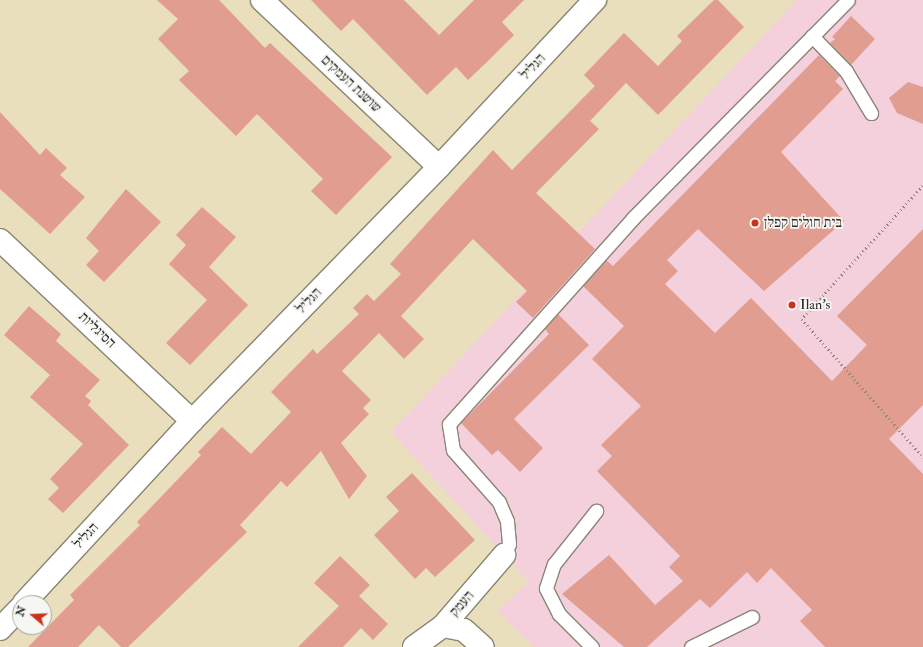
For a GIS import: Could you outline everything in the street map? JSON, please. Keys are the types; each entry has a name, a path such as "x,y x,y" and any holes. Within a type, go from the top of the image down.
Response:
{"street":[{"name":"שושנת העמקים","path":"262,0 439,167"},
{"name":"הגליל","path":"31,595 192,421 439,167 595,0"},
{"name":"הסיגליות","path":"0,240 192,421"},
{"name":"העמק","path":"414,647 443,626 504,555"},
{"path":"0,629 12,616"},
{"path":"443,626 464,630 483,647"}],"lane":[{"path":"504,555 509,544 507,521 499,502 453,450 449,424 633,218 848,0"},
{"path":"812,36 846,71 870,113"},
{"path":"592,647 559,614 546,588 554,564 596,511"},
{"path":"691,647 752,617"}],"path":[{"path":"923,186 802,319 923,457"}],"shaded area":[{"name":"בית חולים קפלן","path":"797,0 923,0 923,647 534,647 497,611 529,582 391,432"}],"building":[{"path":"157,0 219,0 265,48 270,43 392,157 336,215 311,191 323,179 257,114 236,136 179,80 189,71 158,39 178,19"},
{"path":"311,0 404,0 439,35 474,0 524,0 502,22 514,35 490,59 468,80 456,67 427,95 353,19 341,31"},
{"path":"714,0 718,0 744,27 658,115 626,83 590,121 599,129 536,193 595,249 533,318 516,302 527,291 473,239 401,316 424,339 404,359 379,333 342,371 371,400 363,408 369,414 341,443 367,476 349,499 321,451 287,487 281,481 240,525 247,532 128,647 121,647 99,625 78,647 28,647 40,635 52,635 52,622 74,600 70,595 140,525 137,522 201,455 198,452 222,427 251,454 291,412 271,392 313,349 317,354 359,314 353,308 367,294 374,301 401,274 390,264 493,150 512,170 595,86 584,75 624,33 658,66 682,41 677,36"},
{"path":"851,16 875,39 851,65 830,43 835,39 832,37"},
{"path":"819,55 840,76 835,81 843,89 781,152 844,221 764,291 698,229 667,260 678,271 665,284 715,333 751,298 832,381 867,345 837,316 923,229 923,405 889,439 923,474 923,647 825,647 800,621 812,610 771,568 757,583 747,572 710,608 700,599 647,647 624,647 562,594 609,555 655,605 683,581 669,567 680,556 597,471 612,456 601,445 641,406 592,359 624,326 583,286 606,260 613,266"},
{"path":"908,82 923,87 923,124 897,113 889,98"},
{"path":"0,112 40,155 46,148 67,168 60,175 85,197 50,234 0,189"},
{"path":"126,189 161,222 104,282 86,265 99,251 86,238"},
{"path":"202,207 236,237 209,267 248,305 190,365 166,343 207,300 169,264 186,245 176,235"},
{"path":"29,306 61,334 56,341 100,380 85,396 91,401 88,405 129,445 63,513 48,499 59,488 50,479 83,444 30,397 50,375 4,335"},
{"path":"558,314 589,345 514,419 543,448 520,472 498,450 492,455 461,423 549,334 545,329"},
{"path":"412,473 475,540 435,577 426,568 415,579 374,535 399,511 386,497"},
{"path":"340,556 370,585 359,596 388,624 373,640 361,628 343,647 298,647 339,606 314,583"}],"place":[{"name":"בית חולים קפלן","path":"755,223"},
{"name":"Ilan's","path":"792,305"}]}
